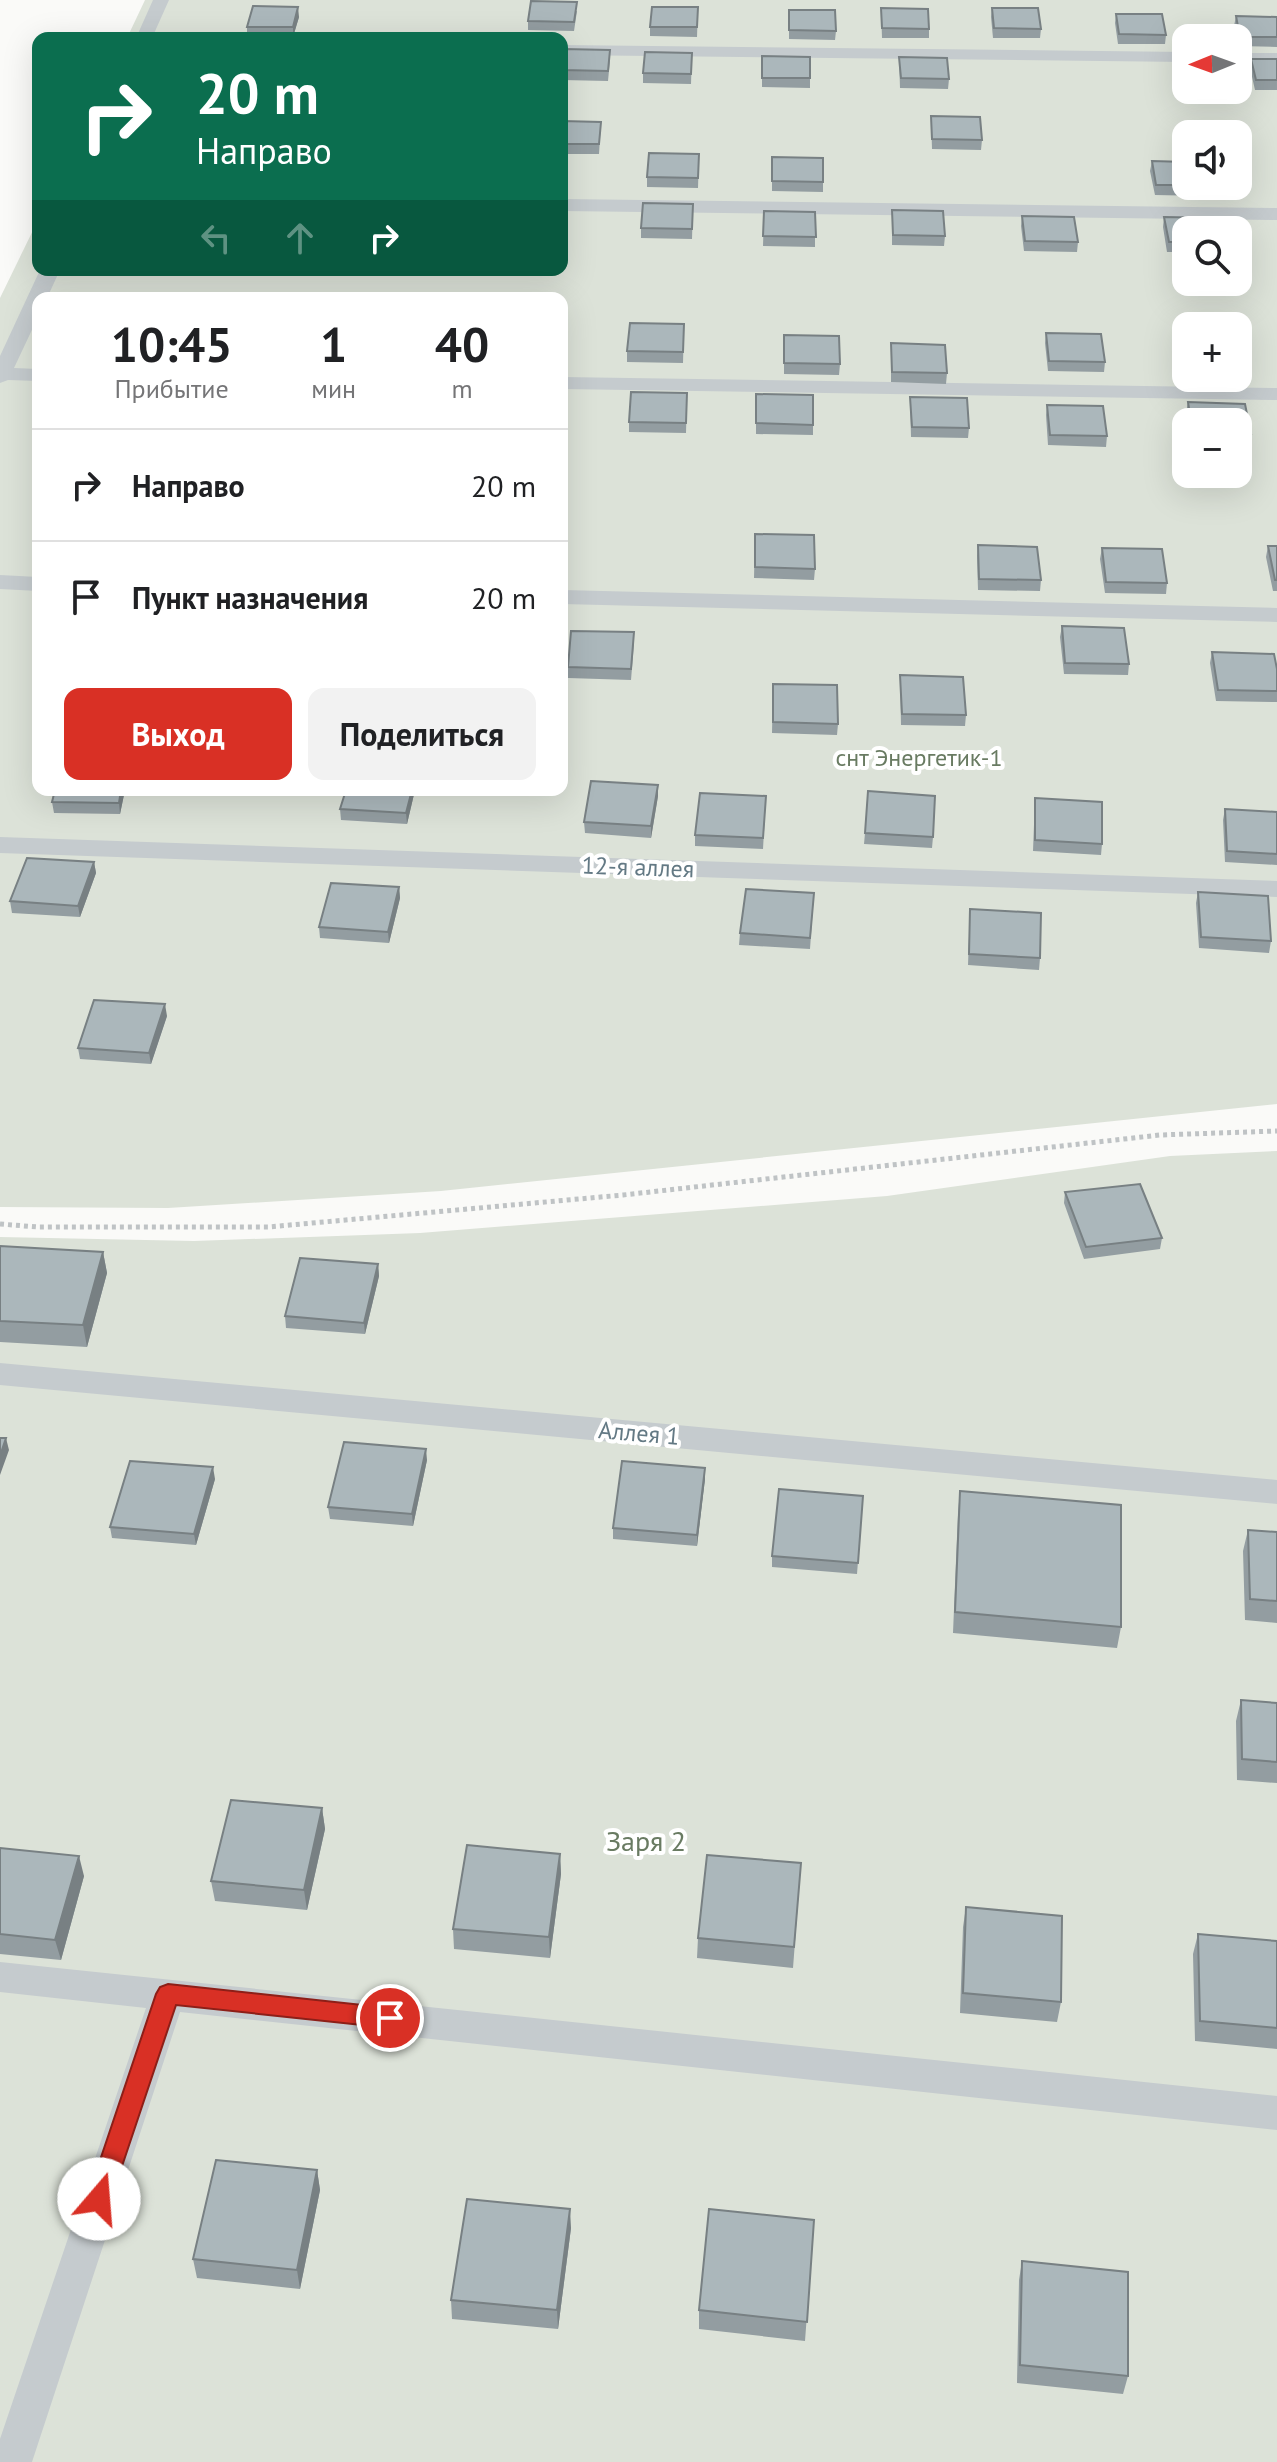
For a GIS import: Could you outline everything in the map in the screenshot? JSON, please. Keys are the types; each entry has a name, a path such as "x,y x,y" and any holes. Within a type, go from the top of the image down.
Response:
{"lane":[{"path":"147,32 161,0"},
{"path":"568,50 1172,57"},
{"path":"1252,58 1277,58"},
{"path":"568,205 1277,214"},
{"path":"32,309 1,376 32,375"},
{"path":"568,383 1277,394"},
{"path":"0,582 32,584"},
{"path":"568,597 1277,615"},
{"name":"12-я аллея","path":"0,845 1277,889"},
{"name":"Аллея 1","path":"0,1374 1277,1492"},
{"path":"0,1977 1277,2113"},
{"path":"12,2462 168,1994"}],"path":[{"path":"0,1224 38,1227 268,1227 654,1191 1160,1135 1277,1131"}],"green space":[{"name":"снт Энергетик-1","path":"145,0 1277,0 1277,1104 441,1191 168,1208 0,1207 0,298 32,232 32,276 568,276 568,32 130,32"},
{"name":"Заря 2","path":"1277,1151 1277,2462 0,2462 0,1237 194,1241 420,1233 887,1196 1170,1156"}],"building":[{"path":"531,1 577,2 574,22 528,21"},
{"path":"253,6 298,7 293,27 247,27"},
{"path":"652,7 698,7 697,27 650,27"},
{"path":"881,8 928,9 929,29 882,28"},
{"path":"992,8 1038,8 1041,29 994,28"},
{"path":"789,10 835,10 836,31 789,30"},
{"path":"1116,14 1162,14 1166,35 1119,34"},
{"path":"1236,16 1277,17 1277,37 1252,37 1252,24 1238,24"},
{"path":"568,49 610,50 608,71 568,70"},
{"path":"645,52 692,53 691,74 643,73"},
{"path":"762,56 810,57 810,78 762,78"},
{"path":"899,57 947,58 949,79 901,78"},
{"path":"1252,59 1277,59 1277,80 1256,80"},
{"path":"931,116 980,117 982,140 932,139"},
{"path":"568,121 601,122 599,144 568,144"},
{"path":"649,153 699,154 698,178 647,177"},
{"path":"772,157 823,158 823,182 772,181"},
{"path":"1152,161 1172,162 1172,185 1156,185"},
{"path":"643,203 693,204 692,229 641,228"},
{"path":"892,210 943,211 945,236 893,235"},
{"path":"764,211 815,212 816,237 763,236"},
{"path":"1022,216 1074,217 1078,242 1025,241"},
{"path":"1164,217 1172,217 1172,242 1169,242"},
{"path":"630,323 684,324 683,352 627,351"},
{"path":"1046,333 1101,334 1105,362 1049,361"},
{"path":"784,335 839,336 840,364 784,363"},
{"path":"891,343 945,345 947,373 892,372"},
{"path":"631,392 687,393 686,423 629,422"},
{"path":"756,394 813,395 813,425 756,423"},
{"path":"910,397 967,398 969,428 912,427"},
{"path":"1188,402 1245,404 1246,408 1189,408"},
{"path":"1047,405 1103,406 1107,436 1050,435"},
{"path":"755,534 814,535 815,569 755,567"},
{"path":"978,545 1037,547 1041,580 979,579"},
{"path":"1268,546 1277,546 1277,580 1275,580"},
{"path":"1102,548 1162,549 1167,583 1106,582"},
{"path":"1062,626 1124,628 1129,664 1065,663"},
{"path":"571,631 634,632 631,669 568,667"},
{"path":"1212,652 1274,654 1277,691 1218,690"},
{"path":"900,675 963,677 966,715 902,714"},
{"path":"773,684 837,685 838,724 773,722"},
{"path":"591,781 658,785 651,826 584,822"},
{"path":"868,791 935,796 933,837 865,833"},
{"path":"700,793 766,796 763,838 695,835"},
{"path":"54,796 120,796 119,803 52,802"},
{"path":"344,796 410,796 406,813 340,809"},
{"path":"1035,798 1102,802 1102,844 1035,840"},
{"path":"1225,809 1277,812 1277,854 1227,851"},
{"path":"27,858 94,862 78,906 10,901"},
{"path":"331,883 399,887 388,932 319,927"},
{"path":"746,889 814,893 810,938 740,933"},
{"path":"1198,892 1268,896 1271,941 1201,937"},
{"path":"970,909 1041,913 1040,958 969,954"},
{"path":"94,1000 165,1004 149,1053 78,1048"},
{"path":"1140,1184 1162,1238 1086,1247 1065,1192"},
{"path":"0,1246 103,1252 83,1325 0,1321"},
{"path":"300,1258 378,1264 364,1323 285,1316"},
{"path":"0,1438 6,1438 0,1456"},
{"path":"344,1442 426,1449 412,1514 328,1507"},
{"path":"130,1461 213,1467 194,1534 110,1527"},
{"path":"622,1461 705,1468 697,1535 613,1528"},
{"path":"779,1489 863,1496 858,1563 772,1556"},
{"path":"960,1491 1121,1505 1121,1627 955,1612"},
{"path":"1248,1530 1277,1532 1277,1601 1250,1599"},
{"path":"1241,1700 1277,1703 1277,1762 1242,1759"},
{"path":"231,1800 322,1808 304,1890 211,1881"},
{"path":"467,1845 560,1854 549,1937 453,1929"},
{"path":"0,1848 79,1856 55,1940 0,1934"},
{"path":"707,1855 801,1863 794,1947 698,1938"},
{"path":"966,1907 1062,1916 1061,2002 963,1993"},
{"path":"1198,1934 1277,1941 1277,2028 1200,2021"},
{"path":"216,2160 317,2170 297,2270 193,2259"},
{"path":"467,2199 570,2209 557,2310 451,2300"},
{"path":"709,2209 814,2220 807,2322 699,2310"},
{"path":"1022,2261 1128,2272 1128,2376 1020,2365"}],"route":[{"path":"99,2199 168,1994 390,2018"}]}
